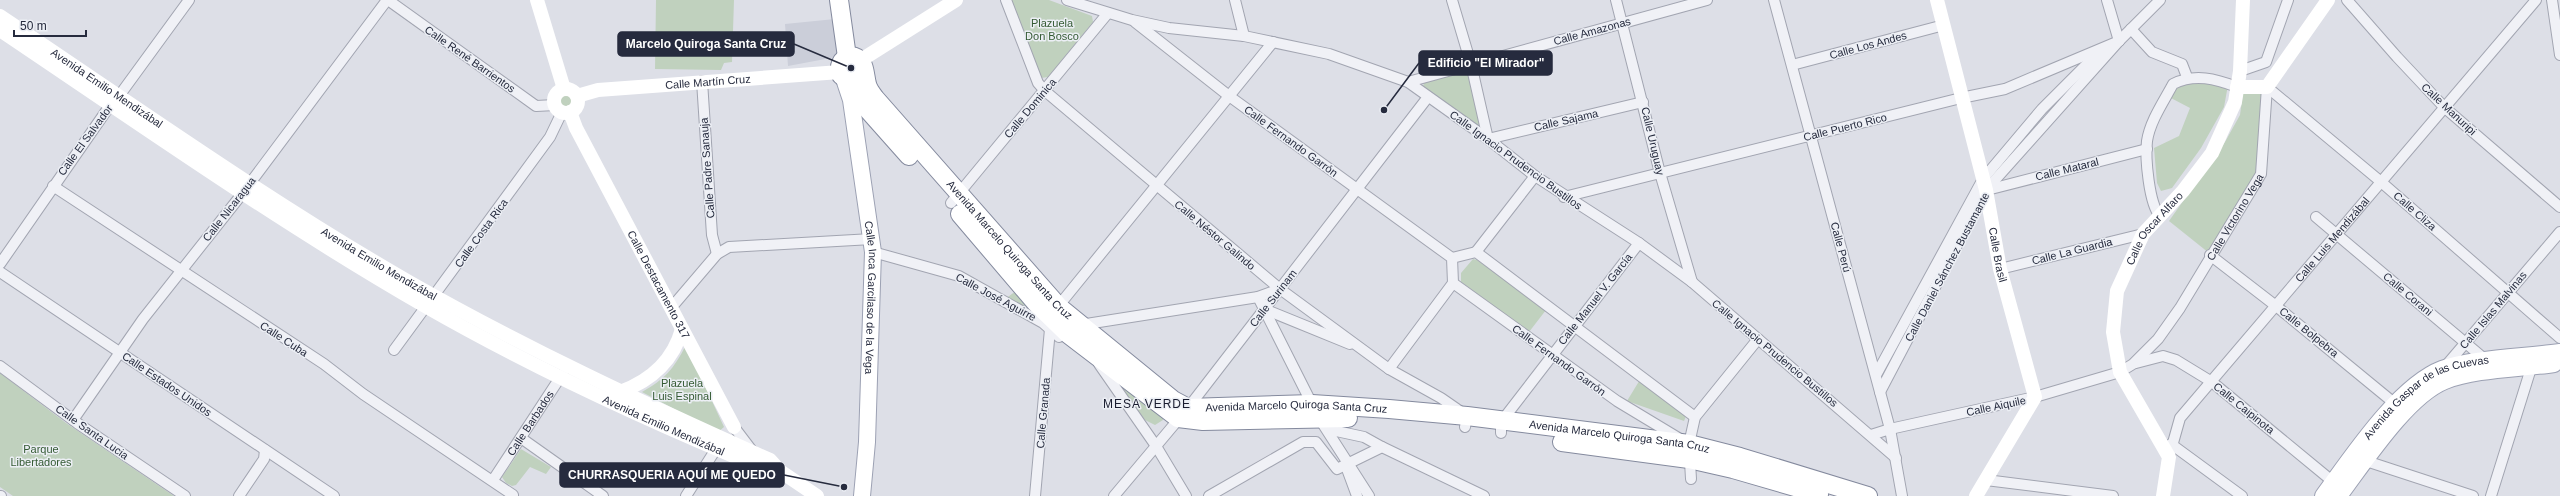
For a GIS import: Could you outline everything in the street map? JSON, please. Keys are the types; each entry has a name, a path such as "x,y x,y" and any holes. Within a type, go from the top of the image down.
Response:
{"highway":[{"name":"Avenida Marcelo Quiroga Santa Cruz","path":"839,0 852,77 867,86 954,198 1052,317 1088,350 1183,413 1466,422 1501,428 1740,457 1868,496"},
{"name":"Avenida Marcelo Quiroga Santa Cruz","path":"1052,317 1080,324 1173,400 1183,413"},
{"name":"Avenida Marcelo Quiroga Santa Cruz","path":"1689,452 1733,469 1827,496"}],"main road":[{"path":"537,0 564,89"},
{"path":"852,77 956,0"},
{"name":"Calle Brasil","path":"1937,0 1961,98 1985,185 2000,268 2035,397"},
{"name":"Calle Oscar Alfaro","path":"2170,451 2120,372 2113,332 2117,291 2144,234 2183,191 2212,153 2235,102 2240,71 2243,0"},
{"path":"2238,87 2266,87 2328,0"},
{"name":"Avenida Emilio Mendizábal","path":"0,16 115,100 245,189 426,307 617,398 716,449 767,470 780,471"},
{"name":"Avenida Emilio Mendizábal","path":"0,30 115,100"},
{"name":"Calle Martín Cruz","path":"577,96 598,90 702,81 852,77"},
{"name":"Calle Inca Garcilaso de la Vega","path":"852,77 873,246 867,442 862,496"},
{"path":"564,89 571,90 577,96 578,104 563,110 556,95 564,89"},
{"name":"Calle Destacamento 317","path":"563,110 576,128 734,427"},
{"name":"Avenida Emilio Mendizábal","path":"245,189 435,296 563,372"},
{"path":"617,398 648,379 669,360 682,329"},
{"name":"Avenida Gaspar de las Cuevas","path":"2533,362 2560,352"},
{"name":"Avenida Gaspar de las Cuevas","path":"2323,496 2338,490 2359,458 2422,380 2444,368 2492,366 2533,362 2560,363"},
{"name":"Avenida Gaspar de las Cuevas","path":"2400,408 2428,390 2454,378 2492,366"},
{"path":"1976,496 2035,397"},
{"name":"Avenida Emilio Mendizábal","path":"617,398 770,460 780,471 816,496"},
{"name":"Calle Luis Mendizábal","path":"2164,496 2170,451"}],"street":[{"name":"Calle El Salvador","path":"0,264 53,186 188,0"},
{"name":"Calle René Barrientos","path":"387,0 536,106 563,110"},
{"name":"Calle Nicaragua","path":"73,420 119,351 245,189 387,0"},
{"name":"Calle Néstor Galindo","path":"1006,0 1038,83 1045,91 1157,187 1280,289 1389,368 1441,398 1466,422"},
{"name":"Calle Ignacio Prudencio Bustillos","path":"1068,0 1132,20 1169,28 1244,36 1329,54 1408,82 1488,139 1534,176 1564,197 1639,243 1692,282 1896,458"},
{"path":"1235,0 1244,36"},
{"path":"1452,0 1471,64 1488,139"},
{"name":"Calle Uruguay","path":"1616,0 1660,173 1692,282"},
{"name":"Calle Amazonas","path":"1408,82 1622,22 1707,0"},
{"name":"Calle Perú","path":"1774,0 1890,429 1902,496"},
{"path":"2108,0 2119,41"},
{"name":"Calle Daniel Sánchez Bustamante","path":"1876,375 1985,185 2042,109 2090,61 2119,41 2160,0"},
{"path":"2240,71 2266,62 2288,0"},
{"name":"Calle Manuripi","path":"2347,0 2397,57 2445,108 2560,207"},
{"name":"Calle Luis Mendizábal","path":"2170,451 2180,418 2212,382 2380,181 2445,108 2536,0"},
{"path":"2552,0 2560,54"},
{"name":"Calle Dominica","path":"954,198 1045,91 1108,13"},
{"name":"Calle Fernando Garrón","path":"1132,20 1229,96 1452,258"},
{"name":"Calle Los Andes","path":"1792,65 1944,24"},
{"path":"2131,29 2152,52 2182,64 2187,77"},
{"name":"Calle Puerto Rico","path":"1564,197 1961,98 2005,90 2119,41"},
{"path":"1052,317 1273,42"},
{"path":"2160,216 2154,210 2150,194 2147,140 2155,119 2173,84 2187,77 2218,80 2238,87"},
{"name":"Calle Padre Sanauja","path":"702,81 712,235 717,254"},
{"name":"Calle Cliza","path":"2266,87 2380,181 2560,338"},
{"name":"Calle Victorino Vega","path":"2120,372 2133,364 2167,327 2261,174 2266,87"},
{"name":"Calle Surinam","path":"1114,496 1183,413 1358,190 1428,97"},
{"name":"Calle Sajama","path":"1488,139 1643,102"},
{"name":"Calle Costa Rica","path":"394,350 550,138 563,110"},
{"name":"Calle Mataral","path":"1985,185 2148,149"},
{"path":"1389,368 1453,283 1452,258 1476,252 1534,176"},
{"name":"Calle Daniel Sánchez Bustamante","path":"1880,392 1985,185"},
{"name":"Calle Cuba","path":"53,186 180,271 324,364 363,394 493,480 513,495"},
{"name":"Calle Corani","path":"2316,217 2337,233 2492,366"},
{"name":"Calle Islas Malvinas","path":"2428,390 2465,342 2560,232"},
{"name":"Calle La Guardia","path":"2000,268 2144,234"},
{"name":"Calle Manuel V. García","path":"1501,428 1552,354 1639,243"},
{"name":"Calle José Aguirre","path":"671,308 717,254 729,247 873,246 959,276 1033,316 1052,317"},
{"path":"1476,252 1695,417"},
{"name":"Calle Bolpebra","path":"2210,256 2276,306 2400,408"},
{"name":"Calle Estados Unidos","path":"0,272 334,496"},
{"name":"Calle Fernando Garrón","path":"1453,283 1689,452"},
{"path":"1080,324 1258,297 1280,289"},
{"path":"1258,297 1319,417 1346,463 1368,496"},
{"path":"1264,309 1367,351"},
{"name":"Calle Granada","path":"1035,496 1052,317"},
{"path":"1691,479 1689,452 1695,417 1758,339"},
{"path":"1088,350 1156,446 1186,496"},
{"name":"Calle Caipinota","path":"2133,364 2163,356 2176,360 2212,382 2338,490"},
{"path":"2491,496 2533,362"},
{"name":"Calle Santa Lucia","path":"0,366 73,420 185,496"},
{"name":"Calle Barbados","path":"493,480 563,372"},
{"name":"Calle Aiquile","path":"1871,435 1890,429 2035,397 2120,372"},
{"path":"1319,417 1364,437 1484,496"},
{"name":"Calle Destacamento 317","path":"734,427 754,453"},
{"path":"521,438 603,496"},
{"path":"1209,496 1303,442 1310,440 1316,442 1337,469 1346,463 1382,446"},
{"path":"686,496 716,449"},
{"path":"239,496 264,459 265,450"},
{"path":"2170,451 2242,496"},
{"path":"2359,458 2473,496"},
{"path":"1346,463 1357,496"},
{"path":"1986,480 2113,496"}],"shaded area":[{"path":"835,19 839,49 836,57 788,66 785,24"}],"green space":[{"path":"656,0 734,0 732,62 724,63 721,70 655,69"},
{"name":"Plazuela Don Bosco","path":"1011,0 1049,0 1092,16 1093,22 1048,77 1041,78"},
{"path":"1464,69 1467,71 1481,126 1477,129 1423,86 1425,81"},
{"path":"2190,83 2228,85 2224,107 2201,148 2172,188 2161,191 2157,183 2154,148 2179,136 2190,108 2169,97 2177,88"},
{"path":"2249,87 2272,95 2265,155 2258,176 2209,253 2169,221 2225,142 2240,115 2243,93"},
{"path":"564,93 570,93 574,97 574,103 570,107 564,107 560,103 560,97"},
{"path":"1473,259 1477,260 1546,310 1529,332 1461,282 1461,273"},
{"path":"1020,288 1051,322 1005,299"},
{"name":"Plazuela Luis Espinal","path":"686,345 724,427 718,432 642,392 657,383 668,373"},
{"path":"1104,370 1163,413 1163,420 1155,425 1145,420"},
{"name":"Parque Libertadores","path":"0,373 66,423 174,496 13,496 0,487"},
{"path":"1641,378 1687,414 1684,421 1627,401"},
{"path":"521,449 551,467 546,474 530,467 516,485 512,486 506,483 502,477"}],"place":[{"name":"Marcelo Quiroga Santa Cruz","path":"851,68"},
{"name":"Edificio \"El Mirador\"","path":"1384,110"},
{"name":"CHURRASQUERIA AQUÍ ME QUEDO","path":"844,487"}],"district":[{"name":"MESA VERDE","path":"1147,404"}]}
